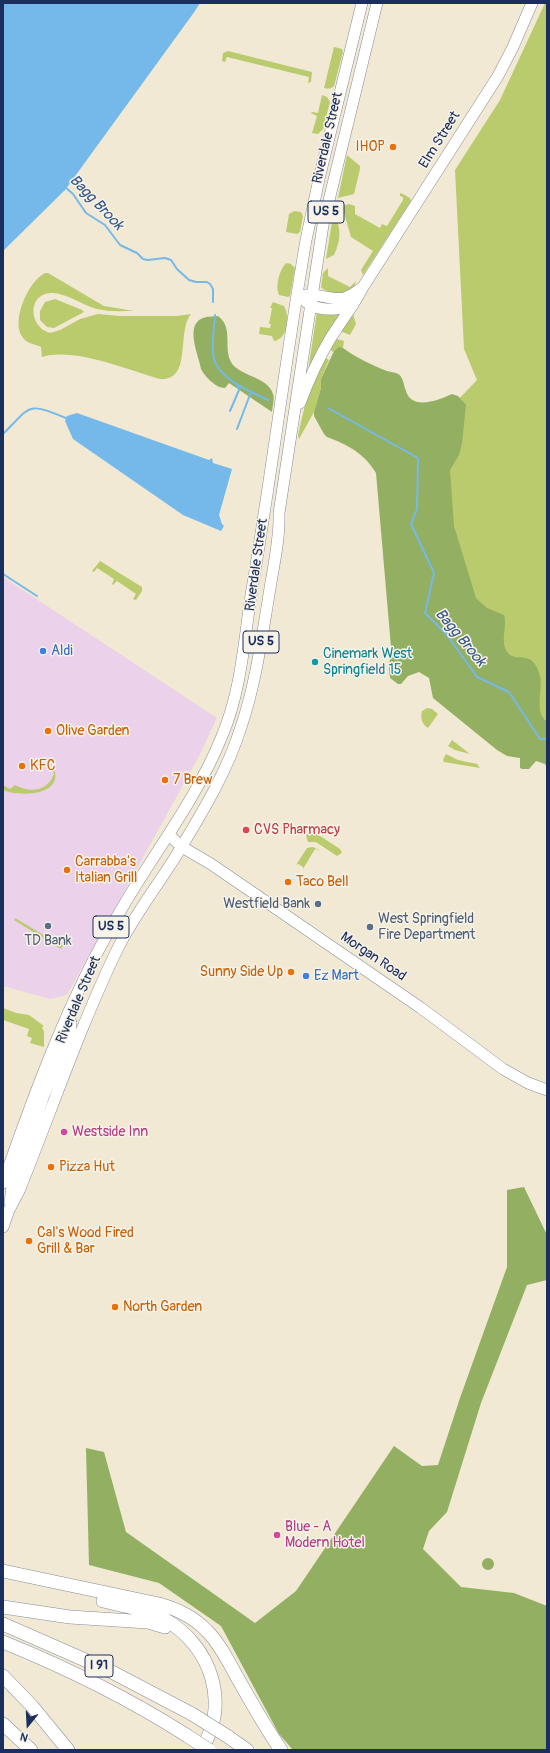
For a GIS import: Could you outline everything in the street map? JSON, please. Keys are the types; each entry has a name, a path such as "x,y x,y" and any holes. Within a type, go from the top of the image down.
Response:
{"highway":[{"path":"3,1571 159,1604 173,1608 191,1618 206,1629 215,1640 264,1724 281,1750"},
{"path":"3,1574 157,1616 175,1626 197,1648 206,1663 214,1689 215,1710 211,1731 201,1750"},
{"path":"3,1607 70,1618 154,1623 185,1638 196,1648 206,1663"},
{"name":"I 91","path":"3,1624 99,1665 192,1714 247,1750"},
{"name":"I 91","path":"3,1642 105,1688 150,1712 209,1750"},
{"path":"3,1676 32,1706 68,1750"},
{"path":"3,1724 32,1750"}],"main road":[{"name":"Riverdale Street","path":"3,1183 27,1116 68,1013 96,954 119,913 190,803 223,736 232,708 242,662 306,240 362,3"},
{"name":"Riverdale Street","path":"3,1227 9,1210 19,1191 93,1003 116,950 135,916 182,847 226,768 241,728 254,681 265,615 292,424 323,225 377,3"},
{"name":"Elm Street","path":"292,424 312,370 363,287 498,76 513,47 532,3"},
{"name":"Elm Street","path":"297,296 312,294 340,299 350,296 363,287"},
{"path":"297,296 311,306 329,309 340,309 353,305"},
{"path":"261,537 265,532 268,532 272,536 263,595 265,615"},
{"name":"Morgan Road","path":"169,835 182,847 211,864 396,990 447,1026 503,1069 528,1083 547,1090"},
{"path":"162,846 182,847"},
{"path":"9,1210 15,1180 44,1095 70,1034 71,1023 68,1013 82,1009 93,1003"}],"shaded area":[{"path":"3,577 217,718 198,758 67,995 50,999 3,986"}],"green space":[{"path":"545,3 547,3 547,745 440,531 454,404 477,380 464,349 455,170 500,100"},
{"path":"334,47 342,49 343,52 334,86 332,88 324,88"},
{"path":"228,51 312,72 311,82 308,83 309,77 227,57 225,62 222,61 223,53"},
{"path":"322,95 327,97 330,102 323,129 318,134 312,133 317,116 311,113 318,113"},
{"path":"347,155 360,166 360,169 354,194 338,198"},
{"path":"400,193 410,198 411,201 363,275 361,270 373,251 351,237 342,206 349,204 355,206 355,214 380,228 382,224 387,226 403,200"},
{"path":"294,211 301,212 303,216 300,232 297,234 286,232 289,214"},
{"path":"333,216 335,216 339,226 339,241 334,255 326,259"},
{"path":"286,263 291,264 295,268 290,296 288,297 279,295 277,287 280,274"},
{"path":"328,268 328,276 350,287 356,281 351,290 335,293 321,287 323,273"},
{"path":"45,273 48,273 104,306 134,311 111,311 97,309 68,297 56,293 50,293 37,299 34,305 34,312 38,324 43,330 50,333 60,330 80,319 98,314 120,316 177,316 191,314 184,332 182,354 177,372 170,378 160,379 117,365 85,357 55,355 42,357 41,347 24,339 20,332 19,323 22,303 27,293 32,285"},
{"path":"55,299 84,312 54,328 47,327 40,320 40,311 45,302"},
{"path":"273,302 284,306 287,315 285,332 279,339 274,341 272,336 259,334 260,327 270,328 271,324 269,324 272,308 270,308"},
{"path":"317,312 339,313 339,316 308,371"},
{"path":"353,314 356,324 350,335 340,331"},
{"path":"218,316 223,320 227,331 228,354 230,360 239,370 265,383 270,388 274,396 272,412 229,383 225,388 218,386 208,379 201,369 194,341 194,327 197,322 203,318"},
{"path":"337,339 344,341 343,348 339,348 333,352 330,349"},
{"path":"339,347 387,371 399,374 409,397 414,401 433,401 452,394 458,396 466,405 462,443 459,455 450,470 454,526 476,598 487,608 504,615 505,649 511,656 529,659 537,667 541,681 540,708 543,718 547,721 547,768 545,764 536,761 529,769 520,768 520,758 507,756 497,750 433,698 429,678 419,672 408,676 401,684 398,684 390,678 389,668 391,647 376,473 366,460 355,450 327,437 314,416 321,388 321,379 334,351"},
{"path":"324,357 329,360 321,379 321,388 314,412 299,439 298,435 307,396"},
{"path":"100,561 142,587 142,591 136,600 133,599 136,594 117,581 113,585 114,579 97,568 94,572 92,571"},
{"path":"427,708 432,709 438,714 428,728 423,723 421,716 422,711"},
{"path":"452,740 470,754 455,750 448,746"},
{"path":"446,754 458,760 477,764 480,768 444,762 443,760"},
{"path":"51,767 54,769 55,778 52,785 46,789 28,794 3,790 3,785 10,789 15,785 32,790 43,788 51,780 54,774"},
{"path":"311,832 317,834 340,849 342,853 337,856 316,842 308,842 306,835"},
{"path":"313,847 321,851 315,849 303,869 303,867 298,864 296,865 307,848"},
{"path":"15,918 57,943 62,943 69,935 61,949 14,920"},
{"path":"3,1008 16,1013 29,1015 44,1026 42,1027 44,1032 44,1047 30,1043 32,1038 27,1036 29,1029 3,1020"},
{"path":"524,1187 547,1235 547,1280 527,1285 481,1403 447,1512 429,1531 423,1549 461,1587 514,1593 547,1606 547,1750 293,1750 279,1734 221,1626 159,1583 89,1565 86,1448 104,1452 126,1532 255,1623 296,1591 394,1446 422,1466 438,1465 460,1398 507,1267 507,1190"},
{"path":"490,1558 493,1559 493,1569 486,1570 483,1569 482,1562 483,1559"}],"water":[{"path":"3,3 200,3 65,190 3,251"},
{"path":"77,413 209,460 212,458 213,463 232,469 219,515 224,526 221,531 183,515 73,439 65,421 67,416"}],"waterway":[{"name":"Bagg Brook","path":"65,187 73,194 86,213 105,225 120,245 137,253 143,259 148,260 165,258 171,260 177,269 189,280 196,282 207,282 210,284 213,289 213,302"},
{"name":"Bagg Brook","path":"215,315 213,349 214,359 217,366 222,373 236,384 268,400"},
{"path":"230,411 239,390 237,385"},
{"path":"237,429 251,392"},
{"path":"3,434 19,417 30,409 36,408 66,418"},
{"name":"Bagg Brook","path":"328,408 418,458 417,509 411,524 434,573 425,613 447,635 477,677 509,692 540,739 547,739"},
{"path":"3,574 37,596"}],"place":[{"name":"IHOP","path":"393,147"},
{"name":"Aldi","path":"43,651"},
{"name":"Cinemark West Springfield 15","path":"315,662"},
{"name":"Olive Garden","path":"48,731"},
{"name":"KFC","path":"22,766"},
{"name":"7 Brew","path":"165,780"},
{"name":"CVS Pharmacy","path":"246,830"},
{"name":"Carrabba's Italian Grill","path":"67,870"},
{"name":"Taco Bell","path":"288,882"},
{"name":"Westfield Bank","path":"318,904"},
{"name":"TD Bank","path":"48,926"},
{"name":"West Springfield Fire Department","path":"370,927"},
{"name":"Sunny Side Up","path":"291,972"},
{"name":"Ez Mart","path":"306,976"},
{"name":"Westside Inn","path":"64,1132"},
{"name":"Pizza Hut","path":"51,1167"},
{"name":"Cal's Wood Fired Grill & Bar","path":"29,1241"},
{"name":"North Garden","path":"115,1307"},
{"name":"Blue - A Modern Hotel","path":"277,1535"}]}
